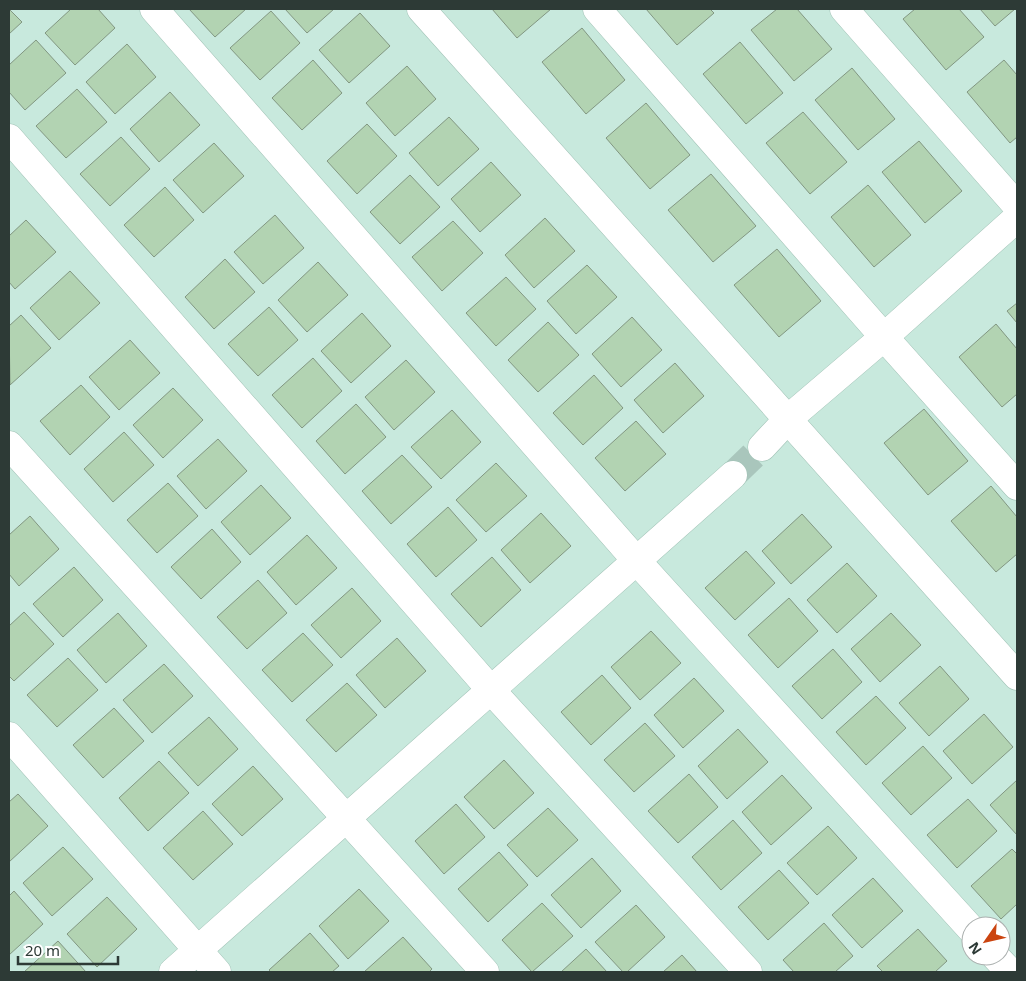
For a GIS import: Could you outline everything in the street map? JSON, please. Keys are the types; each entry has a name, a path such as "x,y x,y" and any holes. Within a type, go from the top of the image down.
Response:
{"street":[{"path":"154,9 635,559 961,919"},
{"path":"421,9 789,418 1017,676"},
{"path":"597,9 1017,486"},
{"path":"844,9 1017,206"},
{"path":"9,138 490,689 748,972"},
{"path":"762,447 789,418 884,337 1017,218"},
{"path":"9,445 485,972"},
{"path":"173,972 635,559 733,475"},
{"path":"9,736 217,972"}],"building":[{"path":"9,9 22,22 9,34"},
{"path":"71,9 98,9 115,28 75,65 45,33"},
{"path":"189,9 246,9 215,37"},
{"path":"285,9 334,9 307,33"},
{"path":"492,9 551,9 517,38"},
{"path":"646,9 710,9 714,13 677,45"},
{"path":"777,9 797,9 832,49 794,81 751,30"},
{"path":"915,9 959,9 984,37 946,70 903,19"},
{"path":"980,9 1015,9 995,26"},
{"path":"271,11 300,43 260,80 230,48"},
{"path":"360,13 390,46 349,83 319,50"},
{"path":"582,28 625,80 586,114 542,62"},
{"path":"36,40 66,73 25,110 9,92 9,65"},
{"path":"740,42 783,93 746,124 703,74"},
{"path":"127,44 156,77 115,114 86,82"},
{"path":"313,60 342,93 302,130 272,98"},
{"path":"1004,60 1017,75 1017,137 1010,143 967,92"},
{"path":"407,66 436,99 395,136 366,103"},
{"path":"852,68 895,119 858,150 815,100"},
{"path":"77,89 107,122 66,158 36,126"},
{"path":"170,92 200,125 159,162 130,129"},
{"path":"646,103 690,155 650,189 606,138"},
{"path":"803,112 847,162 810,194 766,143"},
{"path":"449,117 479,149 438,186 409,153"},
{"path":"367,124 397,156 357,194 327,161"},
{"path":"121,137 150,169 110,206 80,174"},
{"path":"919,141 962,191 925,223 882,172"},
{"path":"214,143 244,176 203,213 173,180"},
{"path":"491,162 521,195 480,232 451,199"},
{"path":"711,174 756,226 713,262 668,210"},
{"path":"410,175 440,207 400,244 370,212"},
{"path":"868,185 911,235 874,267 831,217"},
{"path":"165,187 194,220 154,257 124,225"},
{"path":"275,215 304,248 263,284 234,252"},
{"path":"545,218 575,251 534,288 505,255"},
{"path":"26,220 56,252 15,289 9,282 9,236"},
{"path":"453,221 483,253 442,291 412,257"},
{"path":"777,249 821,301 779,337 734,285"},
{"path":"225,259 255,292 214,329 185,297"},
{"path":"318,262 348,295 307,332 278,300"},
{"path":"587,265 617,297 576,334 547,301"},
{"path":"70,271 100,303 59,340 30,308"},
{"path":"506,277 536,309 496,346 466,313"},
{"path":"1017,303 1017,323 1007,311"},
{"path":"269,307 298,340 258,376 228,344"},
{"path":"362,313 391,346 351,383 321,351"},
{"path":"21,315 51,348 10,385 9,326"},
{"path":"632,317 662,350 621,387 592,354"},
{"path":"548,322 579,355 538,392 508,360"},
{"path":"996,324 1017,349 1017,394 1002,407 959,357"},
{"path":"130,340 160,373 119,410 89,377"},
{"path":"313,358 342,391 302,428 272,395"},
{"path":"406,360 435,392 394,430 365,397"},
{"path":"675,363 704,396 663,433 634,400"},
{"path":"594,375 623,408 583,445 553,413"},
{"path":"81,385 110,417 70,455 40,421"},
{"path":"173,388 203,420 163,458 133,425"},
{"path":"356,404 386,437 345,474 316,441"},
{"path":"924,409 968,461 928,495 884,443"},
{"path":"452,410 481,442 441,479 411,447"},
{"path":"636,421 666,454 625,491 595,458"},
{"path":"124,432 154,465 113,502 84,469"},
{"path":"218,439 247,471 206,509 177,476"},
{"path":"402,455 432,487 391,524 362,491"},
{"path":"496,463 527,496 486,532 456,500"},
{"path":"168,483 198,516 157,553 127,520"},
{"path":"261,485 291,518 250,555 221,522"},
{"path":"991,486 1017,517 1017,554 996,572 951,521"},
{"path":"448,507 477,540 436,577 407,544"},
{"path":"541,513 571,546 530,583 501,550"},
{"path":"802,514 832,547 791,584 762,551"},
{"path":"30,516 59,549 19,586 9,574 9,535"},
{"path":"212,529 241,562 201,599 171,567"},
{"path":"307,535 337,568 296,605 267,572"},
{"path":"746,551 775,583 735,620 705,588"},
{"path":"492,557 521,590 481,627 451,594"},
{"path":"847,563 877,596 837,633 807,600"},
{"path":"74,567 103,600 63,637 33,604"},
{"path":"258,580 287,613 247,649 217,617"},
{"path":"352,588 381,621 341,658 311,625"},
{"path":"789,598 818,631 778,668 748,635"},
{"path":"24,612 54,644 14,681 9,676 9,626"},
{"path":"118,613 147,646 106,683 77,650"},
{"path":"891,613 921,645 880,682 851,649"},
{"path":"651,631 681,663 640,700 611,667"},
{"path":"303,633 333,665 292,702 262,670"},
{"path":"397,638 426,671 385,708 356,675"},
{"path":"833,649 862,682 822,719 792,686"},
{"path":"68,658 98,690 57,727 27,695"},
{"path":"164,664 193,696 152,733 123,700"},
{"path":"940,666 969,699 929,736 899,703"},
{"path":"602,675 631,708 591,745 561,712"},
{"path":"694,678 724,711 683,748 654,715"},
{"path":"347,683 377,715 336,752 306,720"},
{"path":"876,696 906,728 866,765 836,732"},
{"path":"114,708 144,741 103,778 73,745"},
{"path":"984,714 1013,747 972,784 943,751"},
{"path":"209,717 238,749 198,786 168,753"},
{"path":"645,723 675,756 634,792 604,760"},
{"path":"738,729 768,762 727,799 698,766"},
{"path":"923,746 952,778 911,815 882,783"},
{"path":"504,760 534,793 494,829 464,797"},
{"path":"159,761 189,793 148,831 119,798"},
{"path":"253,766 283,799 242,836 212,804"},
{"path":"689,774 718,807 678,843 648,811"},
{"path":"782,775 812,808 771,845 742,812"},
{"path":"1017,780 1017,835 990,805"},
{"path":"18,794 48,826 9,862 9,802"},
{"path":"968,799 997,831 957,868 927,835"},
{"path":"456,804 485,837 444,874 415,841"},
{"path":"548,808 578,840 537,877 507,845"},
{"path":"203,811 233,844 193,880 163,848"},
{"path":"733,820 762,853 721,890 692,857"},
{"path":"828,826 857,858 817,895 787,863"},
{"path":"63,847 93,879 52,916 23,883"},
{"path":"1012,849 1017,854 1017,904 1004,916 998,916 971,886"},
{"path":"499,852 528,885 488,922 458,889"},
{"path":"592,858 621,891 581,928 551,895"},
{"path":"779,870 809,903 768,940 738,907"},
{"path":"873,878 903,911 862,948 832,915"},
{"path":"359,889 389,921 348,959 319,926"},
{"path":"14,891 43,924 9,955 9,896"},
{"path":"107,897 137,929 97,967 67,934"},
{"path":"542,903 573,936 532,972 502,940"},
{"path":"636,905 665,937 627,972 623,972 595,942"},
{"path":"824,923 853,956 835,972 794,972 783,960"},
{"path":"918,929 947,961 935,972 883,972 877,966"},
{"path":"310,933 339,966 332,972 271,972 269,970"},
{"path":"403,937 432,969 429,972 364,972"},
{"path":"58,941 86,972 24,972"},
{"path":"586,949 607,972 561,972"},
{"path":"682,955 697,972 663,972"}],"tunnel":[{"path":"733,475 762,447"}]}
